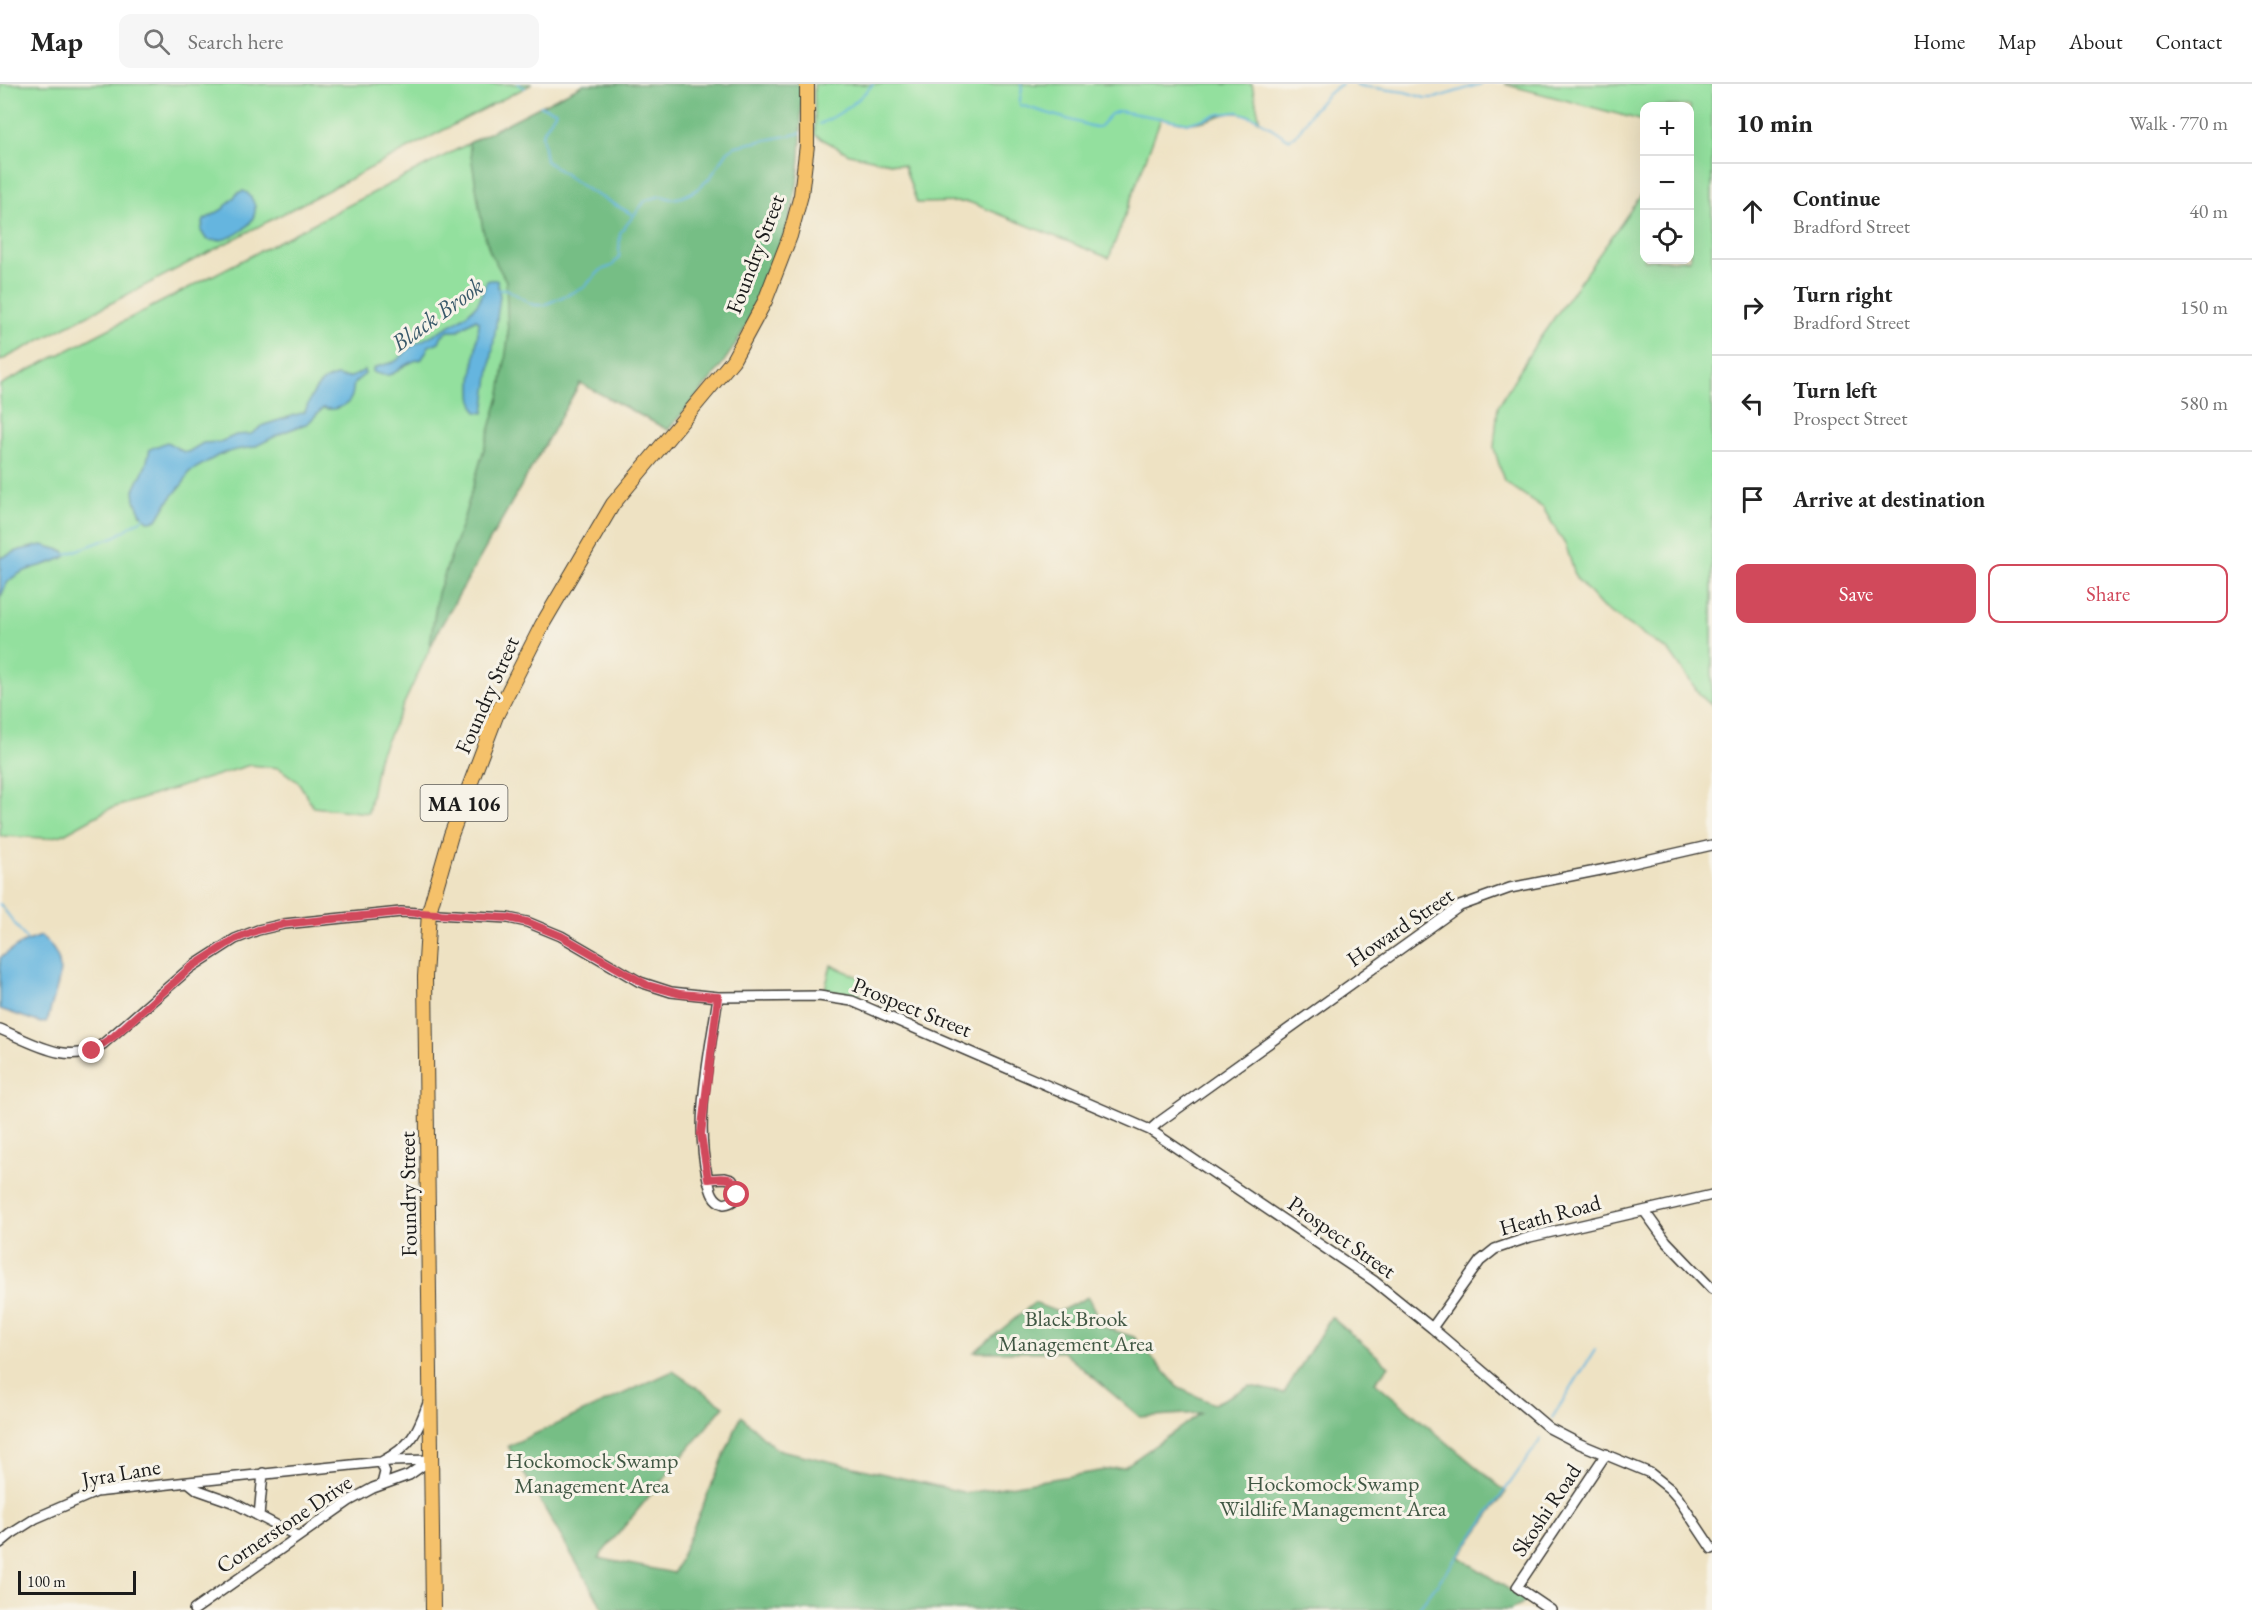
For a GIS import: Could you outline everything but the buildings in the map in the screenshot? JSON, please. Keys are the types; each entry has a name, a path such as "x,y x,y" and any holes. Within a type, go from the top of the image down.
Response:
{"main road":[{"name":"Foundry Street","path":"433,1610 425,977 429,912 451,835 496,716 542,625 613,504 733,360 765,301 790,236 801,195 807,145 807,84"}],"street":[{"name":"Howard Street","path":"1150,1131 1460,906 1510,888 1712,845"},
{"name":"Prospect Street","path":"0,1029 53,1051 68,1054 86,1053 103,1044 201,959 246,934 270,926 298,922 401,912 508,918 527,922 561,936 647,985 680,994 718,997 819,996 852,1001 1150,1131 1374,1281 1550,1428 1580,1444 1650,1473 1670,1489 1712,1550"},
{"path":"708,1179 701,1134 718,997"},
{"name":"Heath Road","path":"1432,1328 1480,1262 1496,1249 1530,1237 1712,1195"},
{"path":"1646,1212 1666,1241 1712,1289"},
{"path":"382,1484 385,1472 381,1462 405,1448 413,1438 430,1398"},
{"name":"Skoshi Road","path":"1551,1610 1517,1587 1606,1454"},
{"name":"Jyra Lane","path":"0,1543 11,1533 36,1518 96,1492 263,1473 381,1462 430,1460"},
{"name":"Cornerstone Drive","path":"194,1610 349,1501 382,1484 409,1475 430,1460"},
{"path":"259,1516 263,1473"},
{"name":"Jyra Lane","path":"188,1482 198,1490 232,1502 297,1536"}],"green space":[{"path":"0,84 532,84 0,361"},
{"path":"584,84 726,357 580,383 438,631 378,759 368,813 313,807 299,783 279,768 250,765 109,809 62,835 46,838 0,836 0,385"},
{"path":"584,84 801,84 799,173 792,209 768,282 745,328 718,370 668,430 580,383 429,650 438,593 462,524 500,394 508,339 506,281 490,252 483,230 469,143"},
{"path":"814,84 1252,84 1260,121 1239,113 1190,123 1161,118 1109,258 969,202 917,203 904,166 849,154 815,135"},
{"path":"1504,84 1712,84 1712,706 1700,695 1670,652 1603,608 1576,578 1566,546 1543,508 1504,481 1494,448 1498,406 1535,345 1640,197 1640,264 1694,264 1694,102 1640,102 1640,120"},
{"path":"831,965 863,979 859,999 825,989"},
{"name":"Hockomock Swamp Wildlife Management Area","path":"1088,1297 1103,1327 1134,1337 1179,1388 1214,1404 1250,1386 1284,1393 1331,1317 1389,1366 1375,1382 1506,1492 1459,1557 1527,1601 1510,1610 604,1610 508,1446 673,1371 724,1406 598,1558 674,1573 741,1416 776,1449 967,1493 1124,1467 1201,1413 1140,1417 1063,1352 974,1352 1034,1303 1058,1312"}],"water":[{"path":"243,191 250,196 255,209 248,225 223,240 206,239 201,231 204,220 223,209 238,193"},
{"path":"497,280 500,296 484,413 477,412 472,395 479,322 476,319 457,331 449,331 442,335 439,342 429,346 422,359 406,365 395,373 386,375 373,372 376,367 396,361 412,346 472,310 478,303 487,281"},
{"path":"364,370 365,374 355,382 352,396 343,406 335,409 323,408 308,423 254,447 219,455 189,472 157,520 148,521 141,514 135,501 134,490 146,465 150,449 167,442 188,452 203,443 220,442 236,435 251,434 264,425 305,412 313,394 325,380 337,376 352,377"},
{"path":"42,545 64,551 66,556 15,576 8,583 0,598 0,558"},
{"path":"41,936 57,955 60,973 49,1016 46,1022 41,1023 0,1009 0,958 22,943"}],"waterway":[{"path":"518,84 525,88"},
{"name":"Black Brook","path":"820,124 849,107 873,84"},
{"name":"Black Brook","path":"1021,84 1020,105 1094,127 1099,127 1111,114 1119,111 1190,123 1220,114 1238,112 1258,119 1288,139 1298,132 1325,98 1342,84"},
{"name":"Black Brook","path":"1355,84 1405,92 1425,98 1435,98 1481,84"},
{"path":"540,106 556,111 542,134 546,161 586,189 632,214"},
{"name":"Black Brook","path":"499,290 507,289 531,304 544,305 583,288 601,270 612,266 619,257 620,233 646,200 661,196 672,199 695,191 710,178 728,151 736,146 801,133"},
{"name":"Black Brook","path":"64,555 116,536 145,517"},
{"path":"0,904 27,940"},
{"path":"1552,1418 1595,1350"},
{"path":"1417,1610 1463,1550 1541,1439"}],"route":[{"path":"92,1051 114,1036 201,959 246,934 270,926 401,912 440,912 521,920 535,924 568,940 647,985 680,994 718,997 702,1115 702,1151 708,1179 728,1178 732,1180 738,1189 737,1195"}],"park label":[{"name":"Black Brook Management Area","path":"1076,1330"},
{"name":"Hockomock Swamp Management Area","path":"592,1472"}]}
